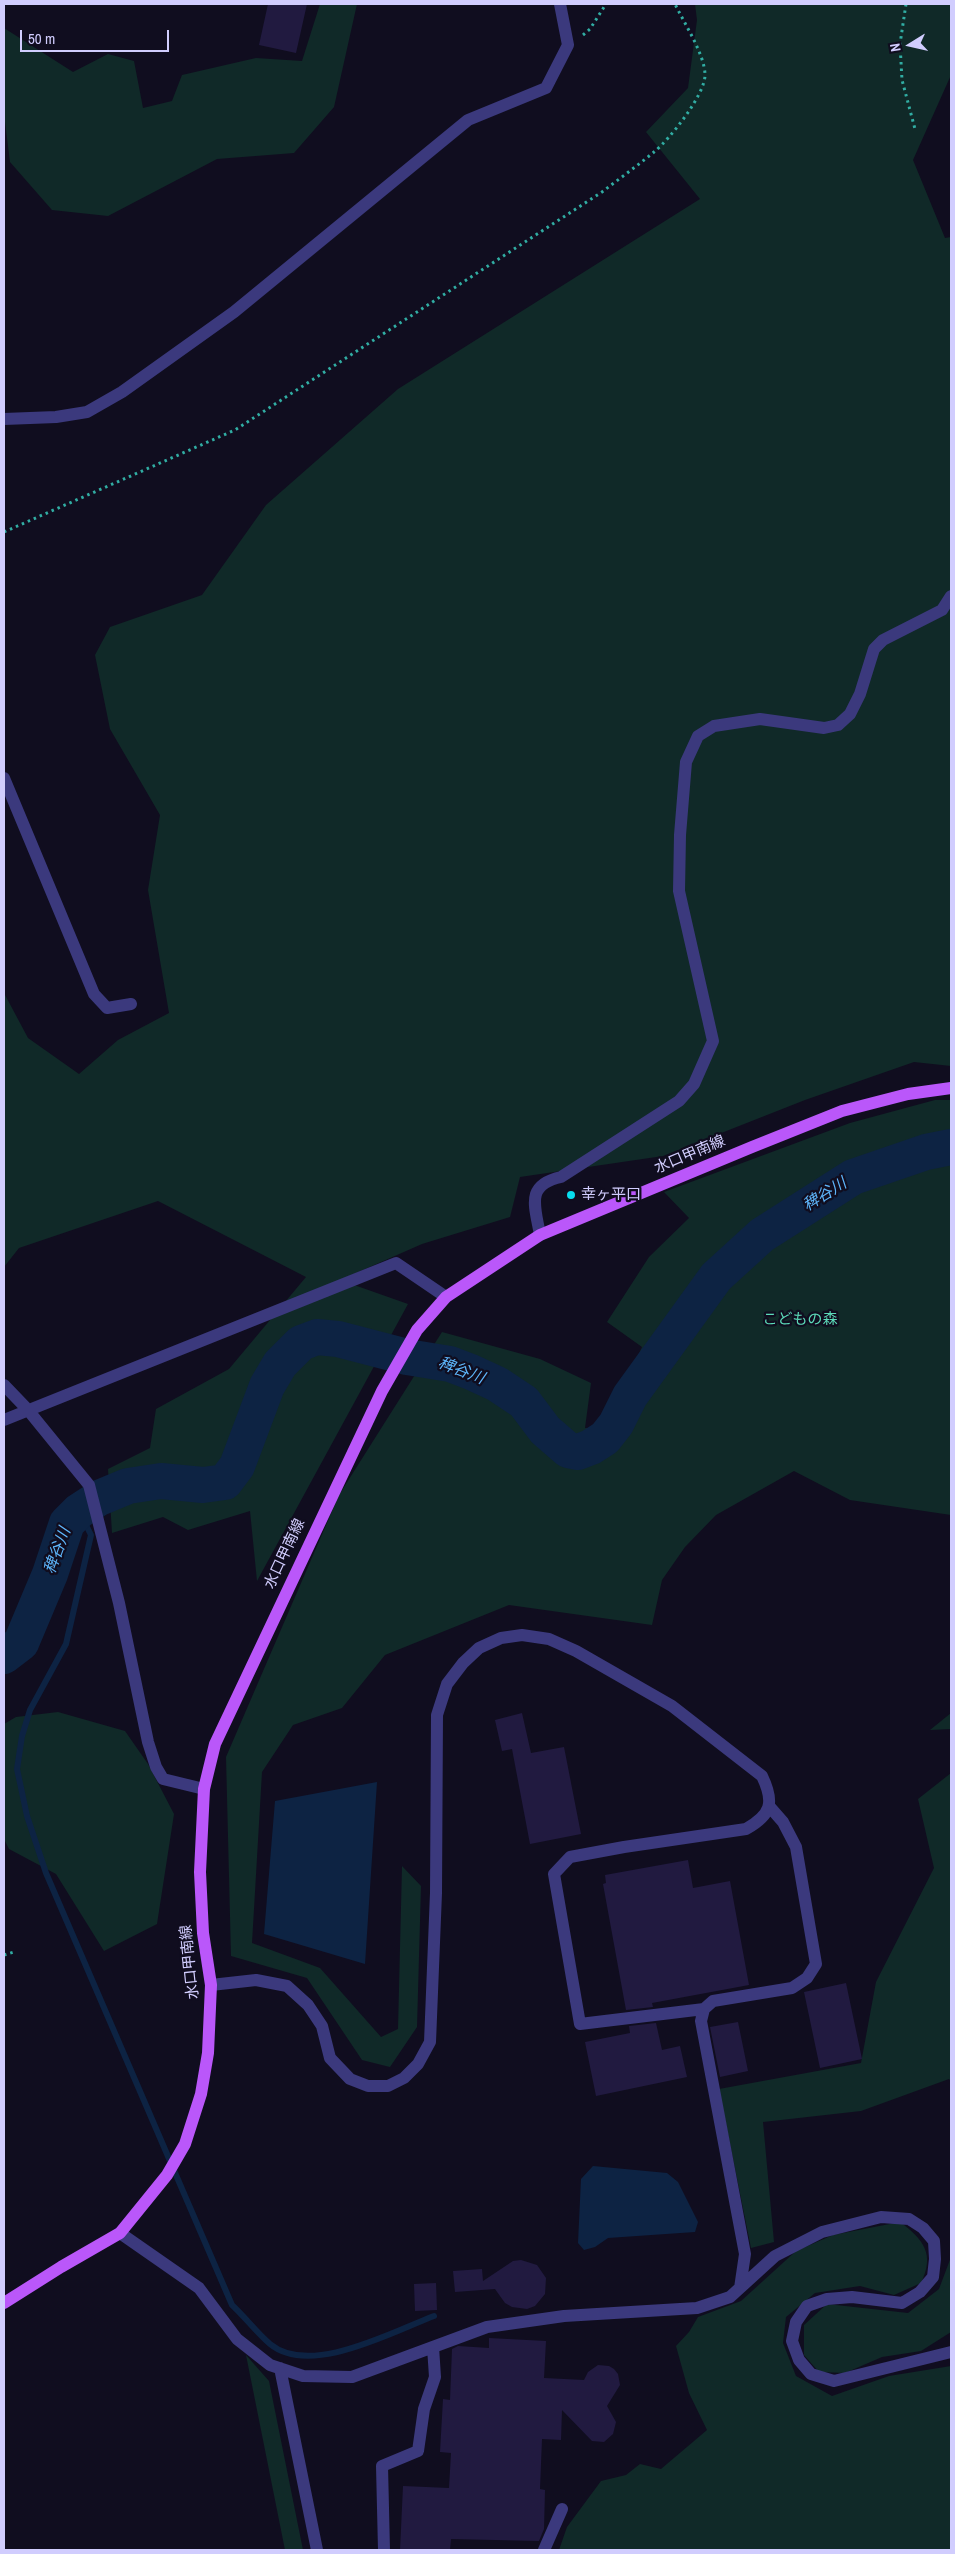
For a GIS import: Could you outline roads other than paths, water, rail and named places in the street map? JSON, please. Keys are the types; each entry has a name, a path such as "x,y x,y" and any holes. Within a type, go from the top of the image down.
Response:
{"main road":[{"name":"水口甲南線","path":"4,2304 61,2267 120,2233 168,2172 185,2144 201,2094 208,2053 211,1985 203,1933 200,1872 204,1788 215,1744 382,1391 417,1330 446,1297 540,1235 842,1111 908,1094 951,1088"}],"street":[{"path":"4,420 56,417 87,412 122,392 234,312 468,120 546,88 568,45 560,4"},
{"path":"540,1235 534,1199 540,1185 548,1180 562,1177 679,1101 694,1084 713,1041 679,891 680,835 686,762 698,736 714,726 760,719 824,728 838,725 850,714 860,694 874,649 883,640 942,610 951,596"},
{"path":"4,778 94,994 107,1008 130,1004"},
{"path":"4,1420 396,1263 446,1297"},
{"path":"4,1385 28,1410 89,1485 101,1527 148,1742 156,1767 163,1779 204,1788"},
{"path":"211,1985 256,1980 287,1986 308,2005 322,2026 330,2058 350,2079 368,2086 388,2086 404,2078 418,2064 430,2042 436,1893 437,1714 447,1684 463,1663 479,1648 501,1638 522,1635 549,1639 576,1651 672,1706 762,1776 768,1789 769,1806 763,1820 746,1829 570,1857 554,1874 580,2024 704,2009 712,2002 792,1988 807,1978 816,1964 796,1847 783,1822 769,1806"},
{"path":"704,2009 701,2021 703,2041 745,2254 740,2288"},
{"path":"120,2233 199,2288 237,2339 270,2365 303,2376 352,2377 487,2327 564,2316 697,2308 730,2297 775,2256 822,2232 881,2217 909,2219 923,2228 934,2241 933,2277 920,2292 902,2303 852,2297 827,2299 808,2306 796,2322 792,2340 799,2360 811,2374 834,2381 951,2352"},
{"path":"384,2550 382,2466 418,2451 424,2409 435,2377 433,2346"},
{"path":"280,2368 317,2550"},
{"path":"544,2550 562,2509"}],"water":[{"path":"377,1782 365,1964 264,1934 275,1801"},
{"path":"593,2166 667,2173 678,2182 698,2222 695,2232 608,2238 595,2247 584,2250 578,2243 581,2179"}],"waterway":[{"name":"稗谷川","path":"4,1656 21,1643 50,1574 67,1523 79,1511 99,1498 128,1486 161,1481 203,1485 225,1482 237,1466 267,1386 280,1364 301,1343 317,1337 338,1339 407,1357 450,1364 471,1372 497,1384 524,1402 545,1430 568,1450 578,1452 591,1447 605,1438 616,1424 630,1396 716,1277 762,1235 853,1177 926,1152 951,1147"},
{"path":"79,1511 91,1535 66,1644 30,1710 22,1736 17,1769 27,1816 46,1873 232,2305 270,2344 287,2353 307,2356 328,2354 374,2341 434,2316"}],"place":[{"name":"幸ヶ平口","path":"571,1195"}],"park label":[{"name":"こどもの森","path":"800,1320"}]}
